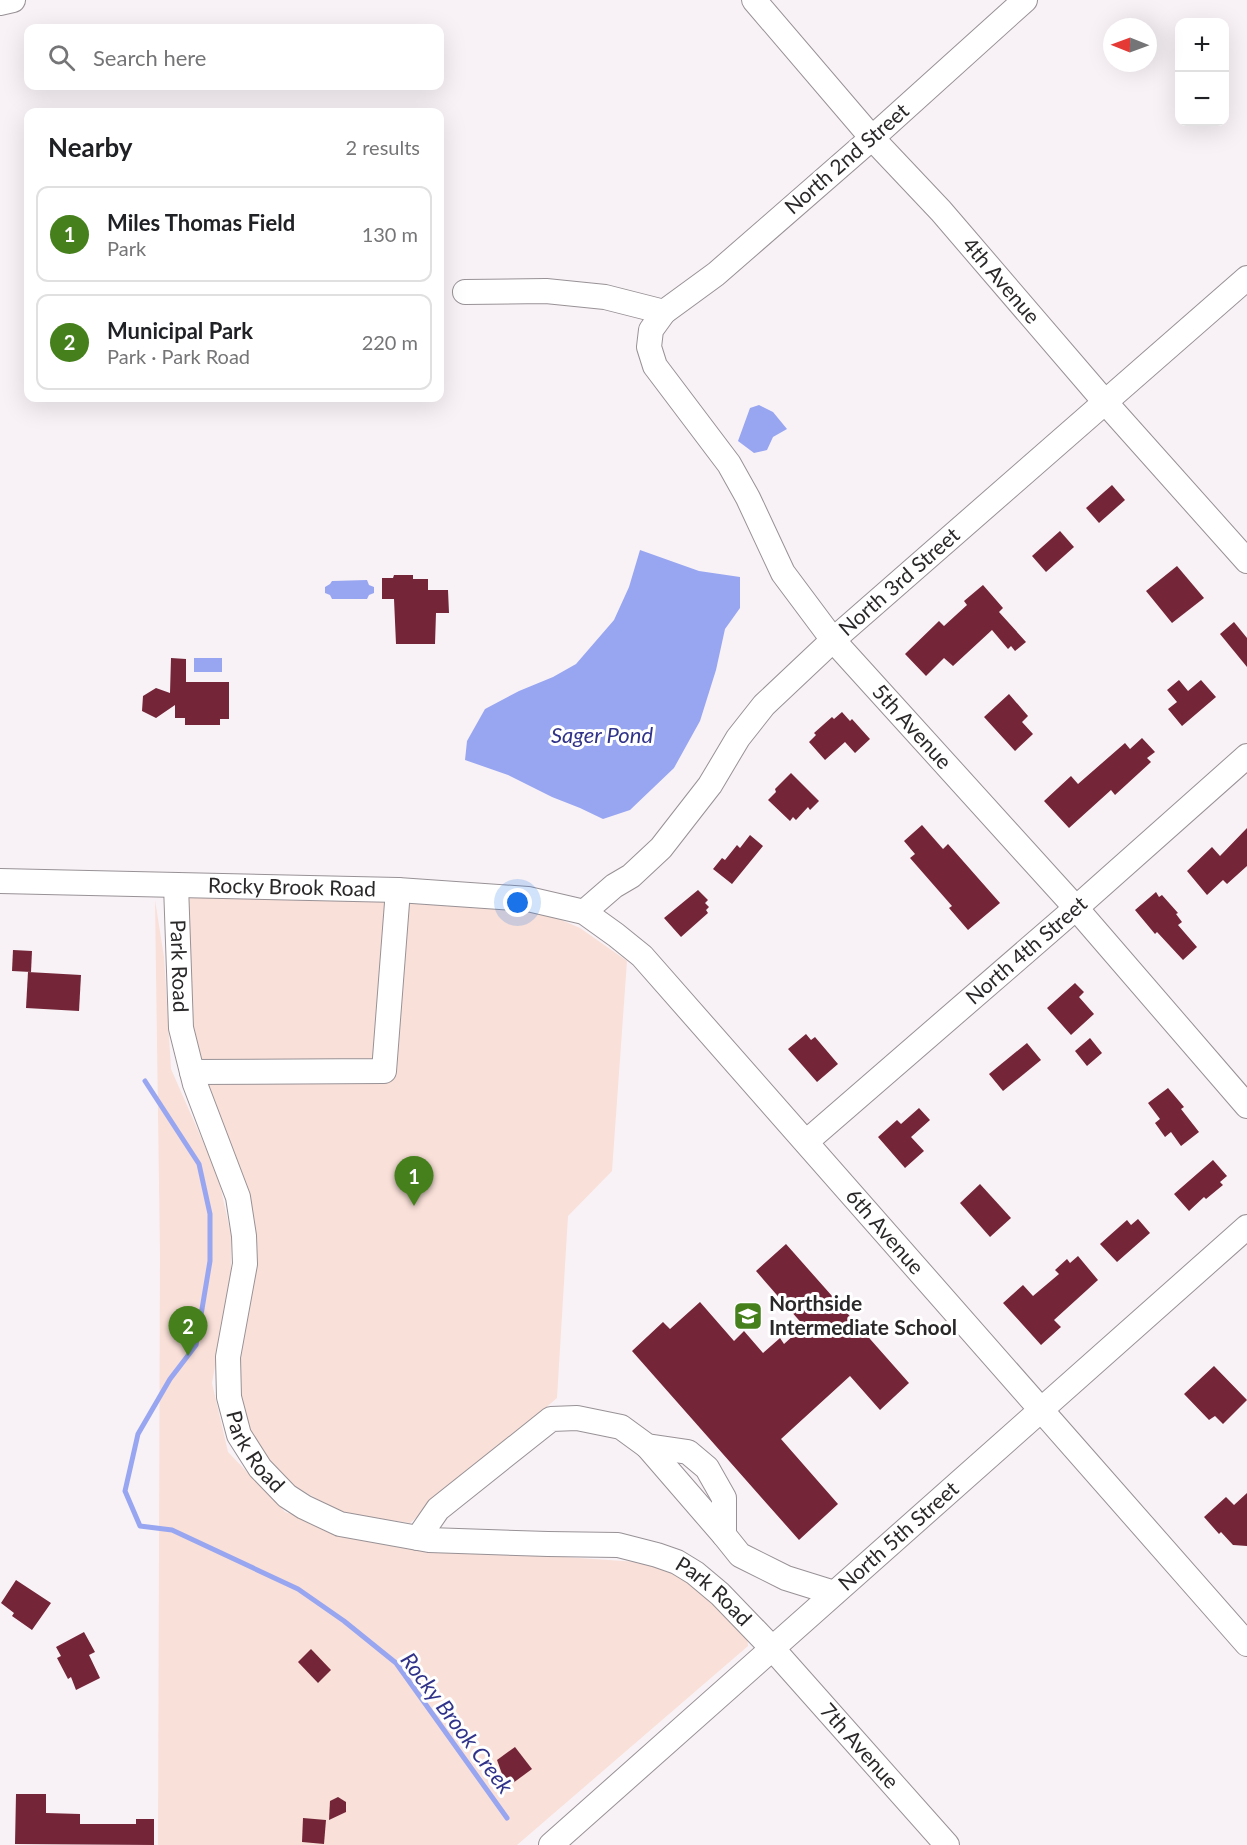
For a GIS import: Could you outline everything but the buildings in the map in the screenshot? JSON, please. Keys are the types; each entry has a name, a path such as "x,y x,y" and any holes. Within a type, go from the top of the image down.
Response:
{"street":[{"path":"0,3 13,0"},
{"name":"4th Avenue","path":"754,0 872,138 941,211 1105,402 1247,561"},
{"name":"North 2nd Street","path":"664,312 716,274 1025,0"},
{"name":"North 3rd Street","path":"584,912 614,886 631,876 661,848 710,785 738,738 764,705 833,640 1247,278"},
{"path":"465,292 546,291 605,297 664,312"},
{"name":"5th Avenue","path":"664,312 651,330 649,347 655,366 729,464 748,498 783,573 833,640 1076,908 1247,1106"},
{"name":"North 4th Street","path":"806,1142 1247,756"},
{"name":"Rocky Brook Road","path":"0,880 398,890 528,899 584,912"},
{"name":"Park Road","path":"176,885 181,1028 195,1084 238,1197 244,1236 245,1264 228,1357 229,1397 239,1435 260,1468 287,1496 340,1524 418,1538 548,1545 618,1545 677,1562 720,1593 772,1648"},
{"path":"192,1072 384,1071 398,890"},
{"name":"6th Avenue","path":"584,912 616,934 642,956 1247,1644"},
{"name":"North 5th Street","path":"551,1845 1247,1227"},
{"path":"418,1538 438,1509 551,1419 577,1418 621,1427 646,1446 688,1452 707,1468 724,1498 724,1535 741,1554 786,1578 834,1593"},
{"name":"7th Avenue","path":"772,1648 947,1845"}],"shaded area":[{"path":"188,897 486,904 538,910 580,928 627,961 612,1171 568,1216 557,1398 410,1523 344,1514 294,1486 260,1452 242,1413 237,1369 256,1263 196,1058 191,1027"},
{"path":"155,900 164,957 171,1069 218,1176 231,1235 231,1278 212,1383 228,1452 285,1512 384,1545 638,1562 664,1566 685,1579 722,1610 747,1636 748,1646 517,1845 158,1845 160,1254"}],"water":[{"path":"759,405 773,412 787,429 773,437 767,450 754,453 738,441 750,408"},
{"name":"Sager Pond","path":"640,550 699,571 740,577 740,608 725,629 716,670 700,721 674,768 630,810 603,819 508,775 465,760 467,741 485,709 576,664 614,620 629,587"},
{"path":"367,580 369,585 374,587 374,593 367,599 332,599 325,593 325,587 332,581"},
{"path":"194,658 222,658 222,672 194,672"}],"waterway":[{"name":"Rocky Brook Creek","path":"145,1081 199,1164 210,1214 210,1261 196,1345 170,1379 138,1434 125,1491 140,1526 172,1530 298,1589 344,1621 396,1663 507,1818"}],"place":[{"name":"Miles Thomas Field","path":"414,1206"},
{"name":"Northside Intermediate School","path":"748,1316"},
{"name":"Municipal Park","path":"188,1356"}]}
